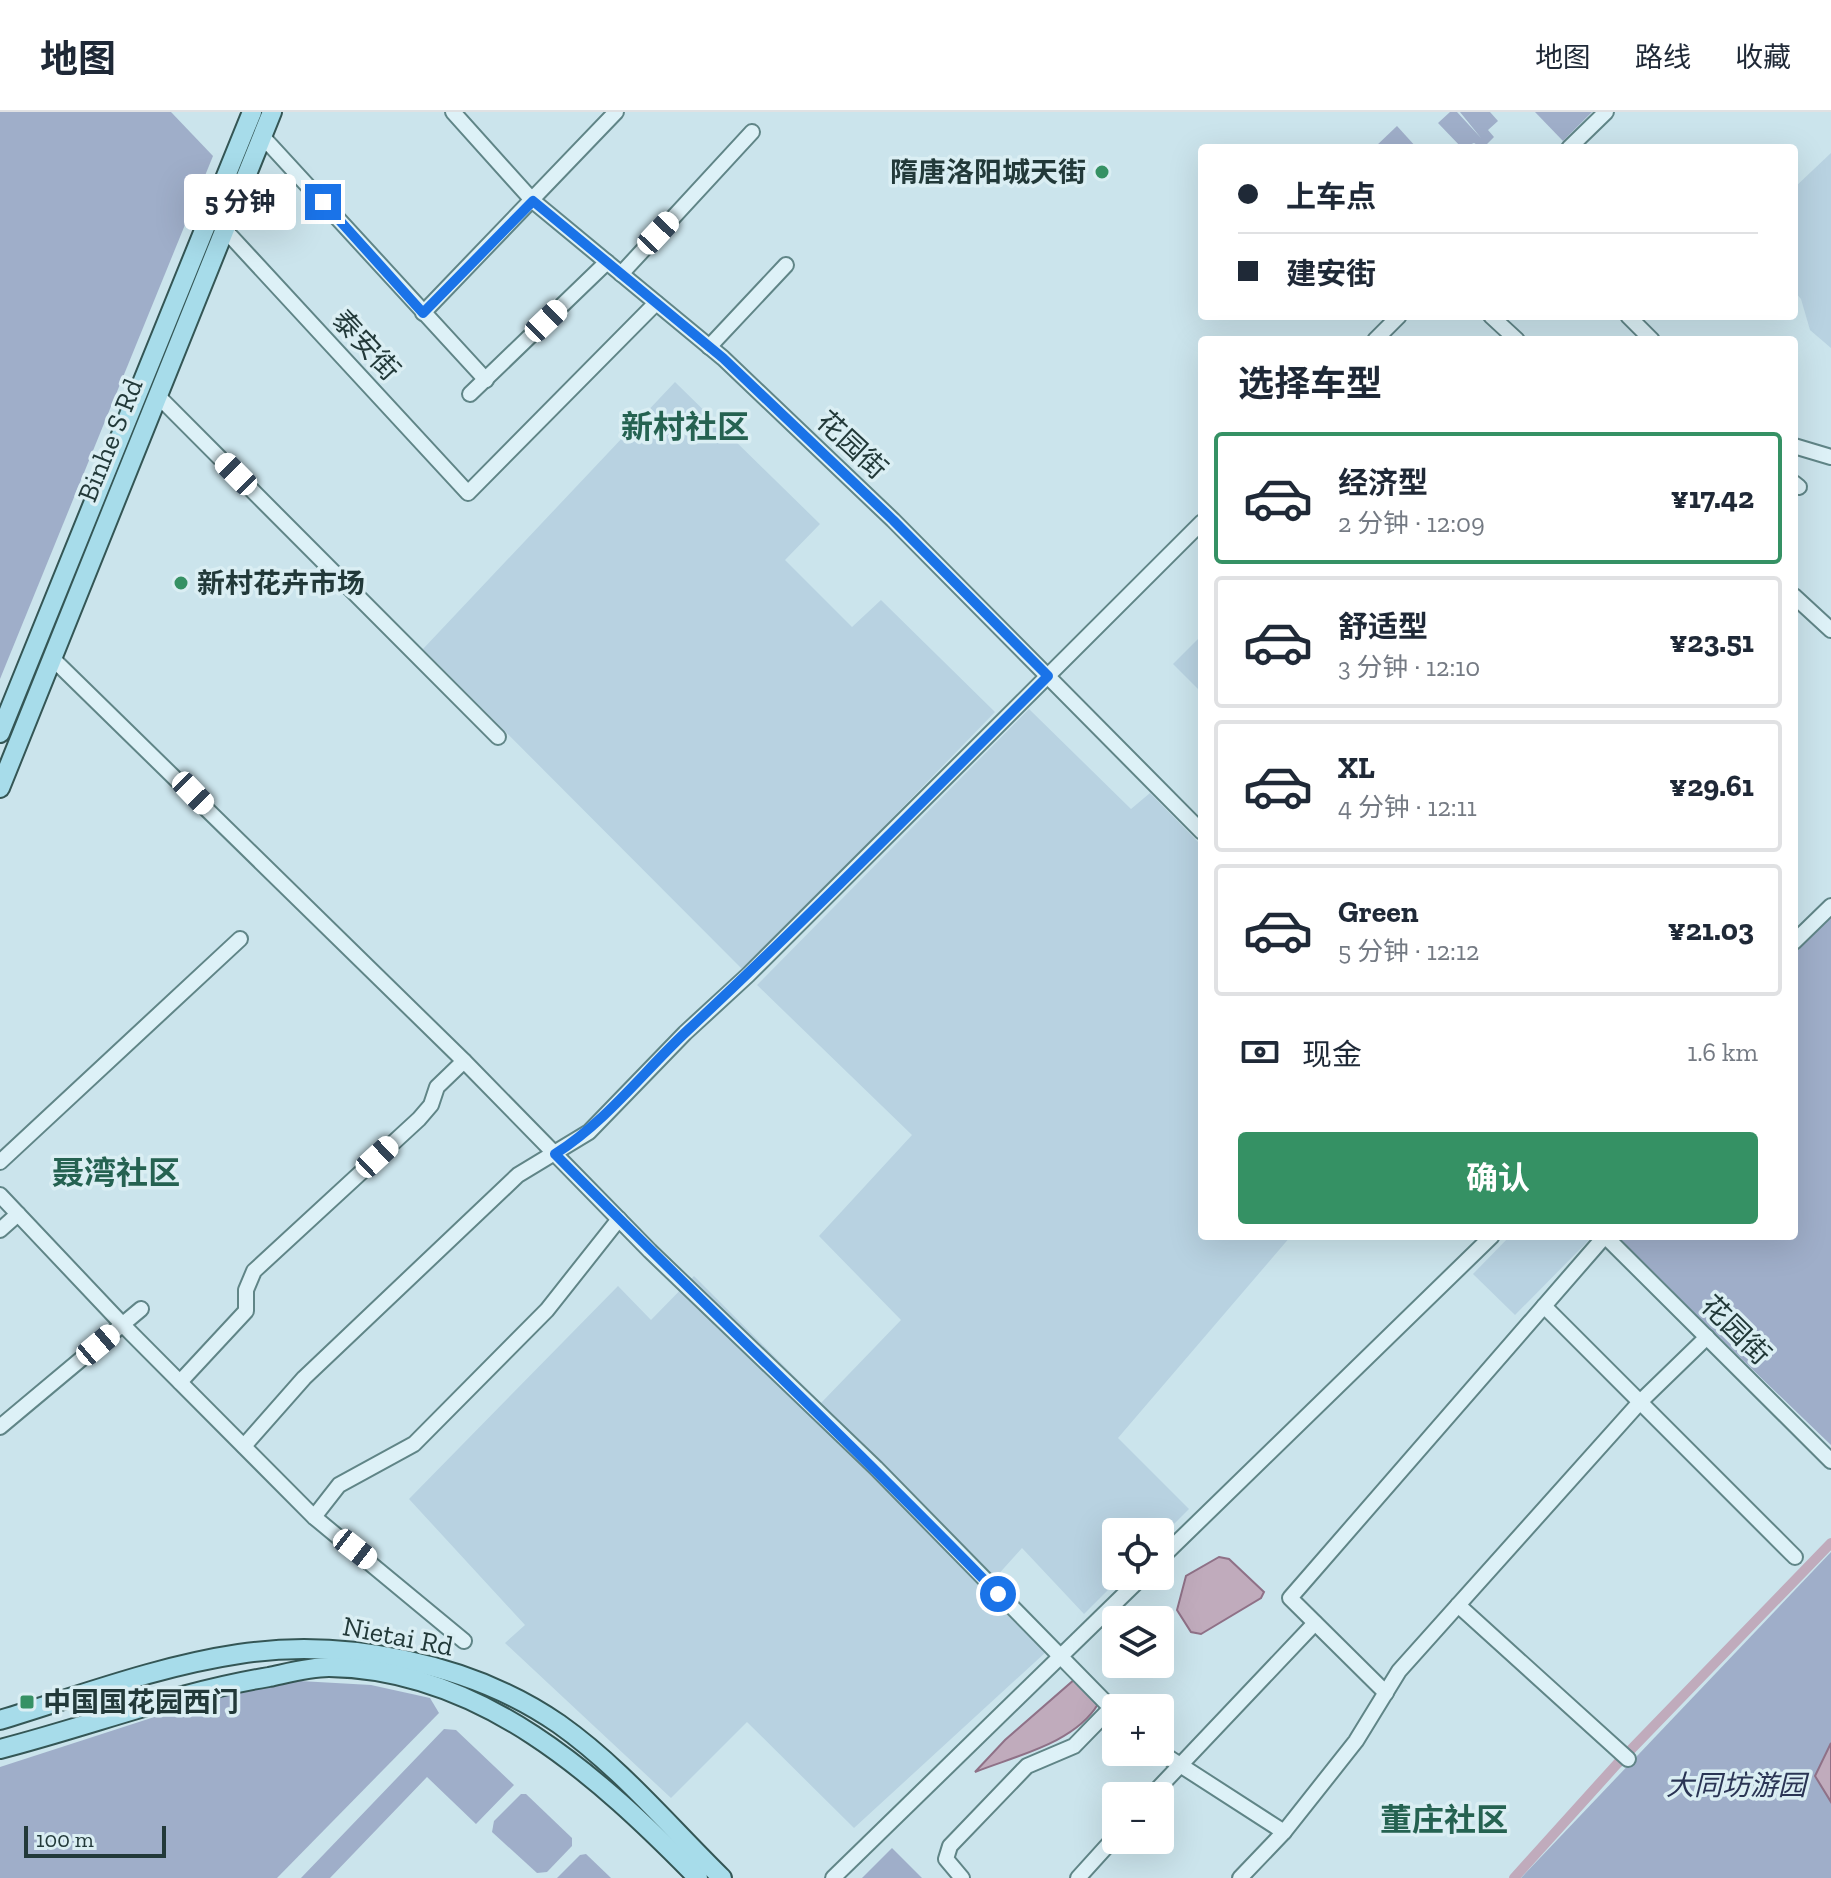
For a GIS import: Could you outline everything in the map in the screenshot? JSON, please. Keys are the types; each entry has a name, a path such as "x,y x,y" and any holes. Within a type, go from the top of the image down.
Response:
{"main road":[{"name":"Binhe S Rd","path":"0,733 252,112"},
{"name":"Binhe S Rd","path":"0,788 272,112"},
{"path":"167,322 185,329"},
{"path":"0,808 17,748"},
{"name":"Nietai Rd","path":"0,1720 176,1667 241,1653 334,1651 391,1658 449,1672 492,1689 558,1724 636,1791 722,1878"},
{"name":"Nietai Rd","path":"0,1749 238,1682 327,1667 392,1674 447,1689 495,1711 571,1760 698,1878"}],"street":[{"name":"花园街","path":"453,112 533,201 709,347 893,520 1198,828"},
{"path":"423,313 616,112"},
{"path":"1573,144 1606,112"},
{"path":"621,274 752,132"},
{"path":"262,136 486,380"},
{"name":"泰安街","path":"226,231 468,493 656,303"},
{"path":"470,394 607,262"},
{"path":"709,347 786,265"},
{"path":"1379,336 1395,320"},
{"path":"1495,320 1513,336"},
{"path":"1632,320 1648,336"},
{"path":"157,395 498,737"},
{"path":"1798,447 1831,457"},
{"path":"244,1446 304,1378 506,1185 589,1132 685,1033 770,953 1198,526"},
{"path":"1798,600 1831,630"},
{"path":"52,658 464,1061 619,1219 876,1468 1102,1699"},
{"path":"1798,938 1831,906"},
{"path":"0,1162 240,939"},
{"path":"180,1382 246,1311 246,1290 254,1271 419,1119 431,1105 437,1087 464,1061"},
{"path":"0,1195 122,1324 314,1517 464,1641"},
{"path":"0,1230 18,1214"},
{"path":"314,1517 339,1485 414,1444 547,1310 619,1219"},
{"path":"1174,1545 1488,1240"},
{"path":"1386,1693 1290,1598 1602,1240"},
{"name":"花园街","path":"1609,1240 1831,1461"},
{"path":"1544,1306 1795,1557"},
{"path":"0,1427 141,1309"},
{"path":"1240,1878 1284,1832 1356,1741 1399,1671 1640,1402 1707,1337"},
{"path":"833,1878 1129,1590"},
{"path":"1458,1605 1628,1759"},
{"path":"1164,1782 1315,1623"},
{"path":"962,1878 946,1859 950,1846 1027,1766 1074,1746 1102,1722"},
{"path":"1174,1764 1251,1808 1284,1832"},
{"path":"1078,1878 1102,1851"}],"shaded area":[{"path":"1831,153 1831,348 1810,330 1798,296 1798,184"},
{"path":"675,382 820,524 785,560 852,627 881,600 995,712 744,971 423,649"},
{"path":"1198,639 1198,689 1173,664"},
{"path":"1029,709 1131,809 1150,793 1198,842 1198,1240 1288,1240 1118,1438 1189,1509 1174,1524 1174,1518 1102,1518 1102,1590 1108,1590 1084,1614 1022,1548 986,1588 1047,1651 854,1828 747,1722 671,1798 505,1643 525,1625 409,1499 618,1286 651,1320 694,1276 821,1403 901,1320 819,1236 912,1135 757,985"},
{"path":"1506,1240 1589,1240 1515,1315 1473,1274"},
{"path":"1219,1557 1229,1559 1264,1592 1261,1598 1201,1634 1191,1632 1177,1610 1186,1576"},
{"path":"1075,1679 1098,1704 1088,1717 1075,1729 1043,1747 975,1772 1005,1740"},
{"path":"1831,1743 1831,1802 1815,1776"}],"green space":[{"path":"0,112 171,112 213,156 0,679"},
{"path":"1450,112 1457,112 1481,138 1460,112 1490,112 1498,121 1488,130 1494,137 1487,144 1458,144 1438,123"},
{"path":"1535,112 1592,112 1563,141"},
{"path":"1397,126 1413,144 1378,144"},
{"path":"1831,918 1831,1445 1618,1240 1798,1240 1798,949"},
{"name":"大同坊游园","path":"1831,1552 1831,1878 1521,1878"},
{"path":"300,1681 371,1685 430,1698 439,1713 277,1878 0,1878 0,1767 213,1698"},
{"path":"444,1729 456,1730 514,1785 476,1824 427,1777 330,1878 301,1878"},
{"path":"521,1794 526,1794 572,1838 572,1846 547,1872 537,1873 492,1832 494,1821"},
{"path":"892,1848 922,1878 862,1878"},
{"path":"586,1854 611,1878 557,1878 580,1855"}],"waterway":[{"path":"1514,1878 1617,1764 1831,1543"}],"place":[{"name":"隋唐洛阳城天街","path":"1102,172"},
{"name":"新村花卉市场","path":"181,583"},
{"name":"中国国花园西门","path":"27,1702"}],"district":[{"name":"新村社区","path":"685,427"},
{"name":"聂湾社区","path":"116,1173"},
{"name":"董庄社区","path":"1444,1820"}],"route":[{"path":"323,202 423,313 533,201 723,358 893,520 1048,676 748,975 685,1033 589,1132 555,1154 650,1251 876,1468 998,1594"}]}
